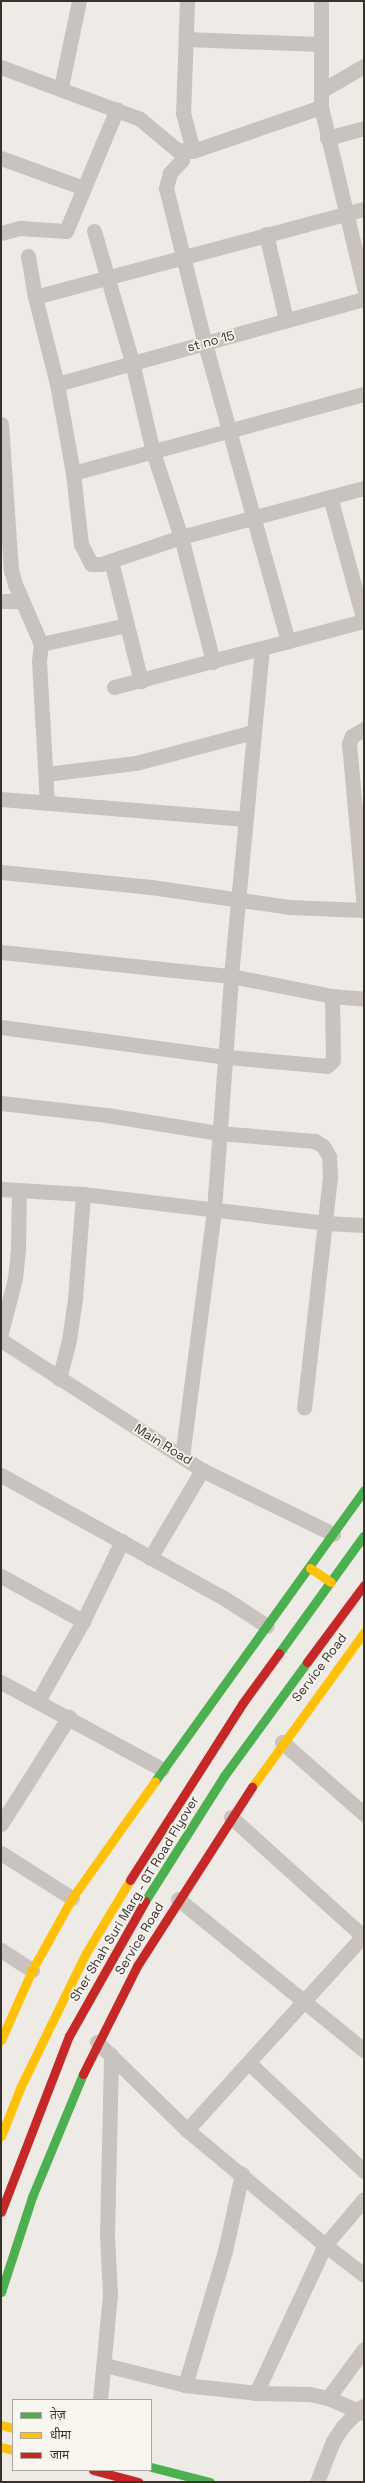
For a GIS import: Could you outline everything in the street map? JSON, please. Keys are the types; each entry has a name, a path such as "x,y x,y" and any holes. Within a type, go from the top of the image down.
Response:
{"main road":[{"path":"1,2040 32,1970 72,1898 162,1769 310,1568 364,1490"},
{"name":"Sher Shah Suri Marg - GT Road Flyover","path":"1,2136 47,2031 90,1946 160,1830 242,1704 364,1535"},
{"path":"310,1568 331,1582"},
{"name":"Sher Shah Suri Marg - GT Road Flyover","path":"1,2212 69,2036 116,1950 172,1857 224,1776 364,1585"},
{"name":"Service Road","path":"1,2292 32,2197 68,2106 97,2042 137,1966 231,1817 282,1742 364,1632"},
{"path":"1,2425 12,2428"},
{"path":"1,2447 12,2450"},
{"path":"152,2467 210,2482"},
{"path":"97,2471 138,2482"}],"street":[{"path":"61,87 79,1"},
{"path":"187,1 183,113 188,151"},
{"path":"321,1 319,44 321,107 327,138 364,288"},
{"path":"186,39 319,44"},
{"path":"321,91 364,66"},
{"path":"1,67 61,87 140,119 188,151"},
{"path":"288,642 205,344 166,188 170,173 188,151 321,107"},
{"path":"1,233 20,228 66,231 117,109"},
{"path":"327,138 364,128"},
{"path":"1,158 84,188"},
{"path":"35,297 182,256 364,209"},
{"path":"94,232 132,362 153,452 181,537 213,662"},
{"path":"266,234 286,320"},
{"path":"28,256 35,297 57,384 74,473 84,553 92,564 111,560 181,537 364,488"},
{"name":"st no 15","path":"57,384 364,299"},
{"path":"74,473 153,452 229,429 364,394"},
{"path":"1,424 11,570 22,600 42,644 39,662 47,802"},
{"path":"114,687 364,621 330,497"},
{"path":"111,560 140,681"},
{"path":"1,602 22,600"},
{"path":"42,644 127,625"},
{"path":"182,1457 214,1210 218,1133 226,1057 231,976 240,898 245,819 262,649"},
{"path":"1,872 240,898 289,907 364,909 349,743 352,736 364,729"},
{"path":"46,774 136,763 253,732"},
{"path":"1,799 245,819"},
{"path":"1,952 231,976 332,996 364,998"},
{"path":"1,1027 226,1057 322,1066 332,1064 332,996"},
{"path":"1,1103 107,1115 218,1133 315,1142 324,1146 329,1156 330,1177 304,1408"},
{"path":"1,1189 83,1194 325,1223 364,1225"},
{"path":"1,1334 15,1278 18,1248 19,1190"},
{"path":"59,1379 69,1340 75,1299 83,1194"},
{"name":"Main Road","path":"1,1340 59,1379 202,1470 333,1534"},
{"path":"150,1558 202,1470"},
{"path":"1,1475 224,1598 267,1626"},
{"path":"38,1701 83,1621 122,1541"},
{"path":"1,1576 83,1621"},
{"path":"1,1682 69,1717 162,1769"},
{"path":"1,1824 69,1717"},
{"path":"282,1742 364,1814"},
{"path":"187,2130 364,1936 231,1817"},
{"path":"1,1853 72,1898"},
{"path":"178,1899 364,2050"},
{"path":"1,1950 32,1970"},
{"path":"97,2042 187,2130 242,2174 325,2245 364,2275"},
{"path":"100,2399 110,2295 107,2235 111,2055"},
{"path":"249,2063 364,2171"},
{"path":"185,2385 225,2251 242,2174"},
{"path":"256,2393 325,2245 364,2200"},
{"path":"328,2398 364,2349"},
{"path":"104,2365 185,2385 256,2393 290,2392 328,2398 362,2410"},
{"path":"317,2482 333,2441 343,2426 362,2410"}],"traffic: fast":[{"path":"155,1781 364,1490"},
{"path":"279,1653 364,1535"},
{"path":"145,1901 224,1776 307,1662"},
{"path":"1,2292 32,2197 83,2074"},
{"path":"152,2467 210,2482"}],"traffic: slow":[{"path":"310,1568 331,1582"},
{"path":"252,1787 364,1632"},
{"path":"1,2040 32,1970 72,1898 155,1781"},
{"path":"1,2136 21,2086 86,1953 130,1880"},
{"path":"1,2425 12,2428"},
{"path":"1,2447 12,2450"}],"traffic: jam":[{"path":"307,1662 364,1585"},
{"path":"130,1880 242,1704 279,1653"},
{"path":"83,2074 137,1966 252,1787"},
{"path":"1,2212 69,2036 145,1901"},
{"path":"97,2471 138,2482"}]}
